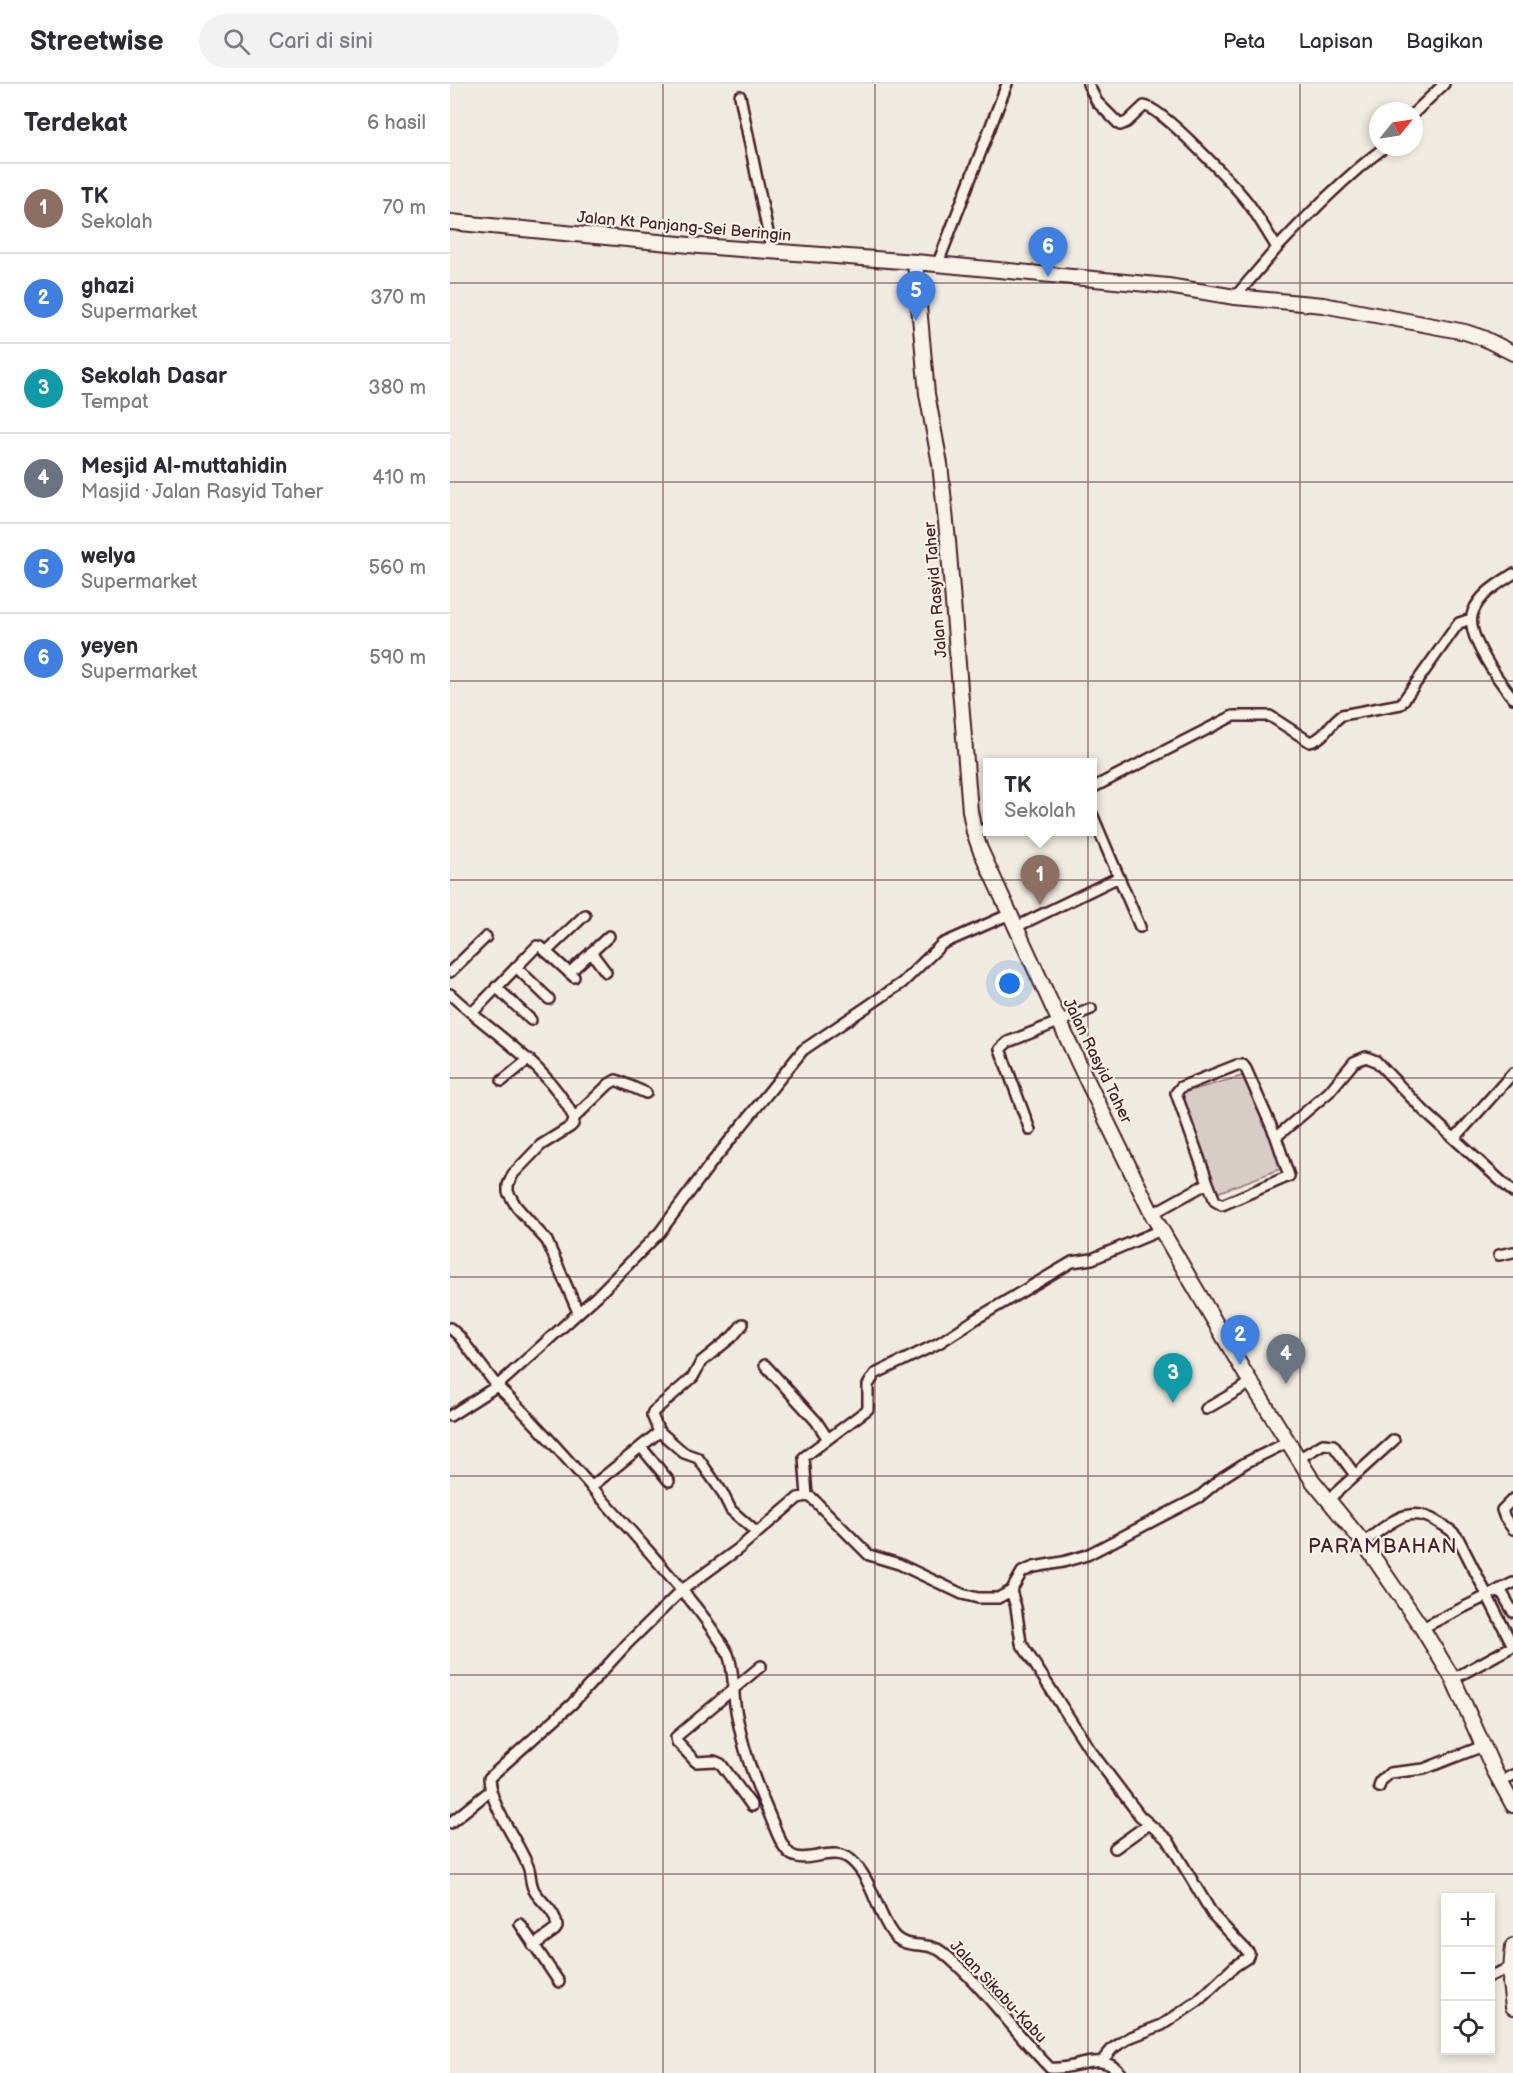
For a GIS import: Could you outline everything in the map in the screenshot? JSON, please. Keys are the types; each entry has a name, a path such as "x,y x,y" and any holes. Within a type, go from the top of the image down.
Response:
{"street":[{"path":"938,263 1007,84"},
{"path":"1089,84 1098,102 1120,124 1127,122 1145,105 1167,120 1215,165 1247,202 1277,248"},
{"path":"1423,104 1444,84"},
{"path":"740,96 772,252"},
{"path":"1235,297 1277,248 1324,199 1374,156"},
{"name":"Jalan Kt Panjang-Sei Beringin","path":"450,222 772,252 915,262"},
{"path":"915,262 1168,286 1235,297 1323,305 1465,332 1513,353"},
{"name":"Jalan Rasyid Taher","path":"915,262 927,394 940,464 970,811 975,834 1060,1023 1152,1214 1298,1459 1364,1543 1422,1628 1453,1679 1500,1783 1513,1805"},
{"path":"1513,574 1480,600 1470,623 1483,652 1513,698"},
{"path":"1097,786 1229,717 1270,717 1311,742 1320,739 1342,715 1401,704 1459,623 1471,619"},
{"path":"1097,826 1140,927"},
{"path":"975,834 983,829"},
{"path":"450,1416 497,1386 597,1296 660,1232 709,1166 803,1050 902,983 946,942 1013,920 1119,877"},
{"path":"546,952 585,915"},
{"path":"472,1013 537,946 572,975 591,952 609,936"},
{"path":"450,972 486,937"},
{"path":"591,952 606,972"},
{"path":"516,967 549,999"},
{"path":"496,987 531,1020"},
{"path":"450,994 529,1059 548,1080 574,1118"},
{"path":"1030,1130 1000,1049 1008,1042 1090,1009"},
{"path":"1276,1137 1329,1092 1354,1062 1366,1056 1376,1061 1513,1192"},
{"path":"502,1081 529,1059"},
{"path":"1237,1065 1243,1065 1290,1173 1288,1177 1222,1205 1215,1201 1208,1183 1175,1096 1179,1088 1237,1065"},
{"path":"1455,1138 1513,1073"},
{"path":"578,1312 547,1240 516,1206 508,1192 508,1185 513,1174 535,1151 573,1125 574,1118 609,1083 616,1080 646,1093"},
{"path":"1152,1214 1208,1183"},
{"path":"807,1496 804,1457 868,1409 868,1385 875,1374 939,1343 1072,1262 1092,1259 1161,1230"},
{"path":"1499,1255 1513,1252"},
{"path":"744,1324 701,1362 693,1377 653,1412 652,1416 659,1431 684,1453 698,1458 722,1492 731,1510 757,1533"},
{"name":"Jalan Sikabu-Kabu","path":"450,1328 459,1336 497,1386 530,1416 682,1590 727,1652 740,1730 750,1769 775,1827 790,1853 797,1857 840,1854 849,1858 866,1880 892,1934 900,1941 911,1945 929,1946 940,1950 974,1983 1050,2068 1064,2069 1084,2063 1101,2062"},
{"path":"765,1365 816,1421 828,1439"},
{"path":"1206,1409 1251,1383"},
{"path":"591,1487 659,1431"},
{"path":"1328,1500 1394,1440"},
{"path":"533,1946 555,1930 556,1920 533,1889 526,1862 509,1833 488,1782 491,1775 572,1704 628,1643 682,1590 757,1533 798,1498 807,1496 816,1502 863,1550 875,1558 893,1561 962,1594 978,1598 998,1598 1011,1591 1022,1572 1034,1567 1087,1555 1199,1497 1223,1477 1245,1463 1288,1442"},
{"path":"1298,1459 1323,1444 1333,1445 1355,1475"},
{"path":"641,1447 669,1481"},
{"path":"1513,1499 1502,1510 1513,1529"},
{"path":"1364,1543 1404,1516 1420,1513 1431,1517 1456,1534 1513,1646 1453,1679"},
{"path":"1422,1628 1513,1583"},
{"path":"1500,1589 1513,1612"},
{"path":"1011,1591 1016,1607 1021,1643 1090,1750 1147,1825 1172,1845 1213,1915 1248,1950 1249,1956 1206,1994 1162,2025 1131,2037 1113,2048 1101,2062"},
{"path":"752,1806 721,1764 714,1761 696,1762 676,1739 761,1666"},
{"path":"1379,1787 1381,1781 1390,1773 1424,1769 1483,1746"},
{"path":"1500,1783 1513,1775"},
{"path":"450,1823 491,1790"},
{"path":"1115,1848 1147,1825"},
{"path":"520,1924 559,1982"},
{"path":"1513,1946 1510,1968 1513,2007"},
{"path":"1495,1974 1510,1968"},
{"path":"1101,2062 1109,2063 1121,2073"}],"shaded area":[{"path":"1246,1075 1283,1168 1214,1194 1182,1093"}],"place":[{"name":"yeyen","path":"1048,277"},
{"name":"welya","path":"916,321"},
{"name":"TK","path":"1040,905"},
{"name":"ghazi","path":"1240,1365"},
{"name":"Mesjid Al-muttahidin","path":"1286,1384"},
{"name":"Sekolah Dasar","path":"1173,1403"}],"district":[{"name":"PARAMBAHAN","path":"1383,1547"}]}
